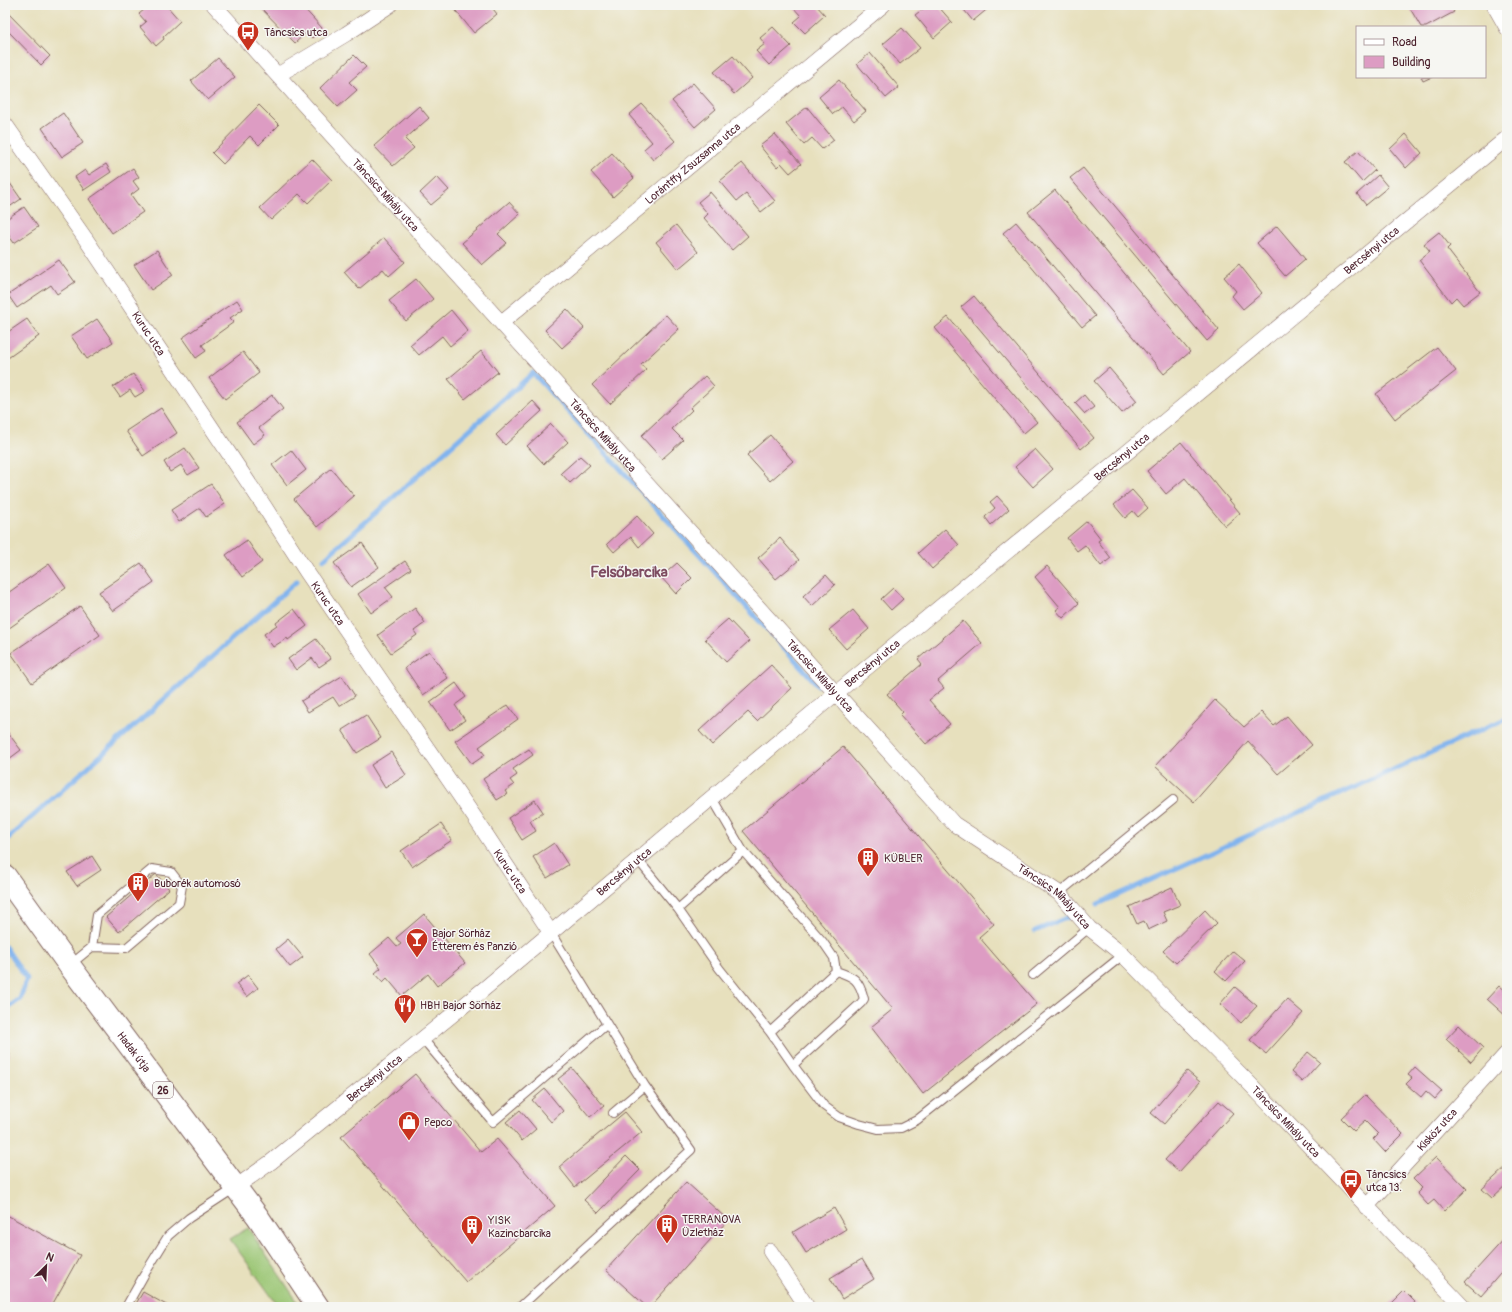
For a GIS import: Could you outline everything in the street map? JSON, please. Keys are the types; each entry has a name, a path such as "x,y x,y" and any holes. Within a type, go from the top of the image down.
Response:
{"main road":[{"name":"Hadak útja","path":"5,876 69,965 258,1217 318,1307"}],"street":[{"name":"Táncsics Mihály utca","path":"214,5 954,824 1059,893 1089,928 1123,955 1250,1084 1463,1307"},
{"path":"278,75 346,34 390,5"},
{"name":"Lorántffy Zsuzsanna utca","path":"502,322 883,5"},
{"path":"1494,5 1507,28"},
{"name":"Kuruc utca","path":"5,124 93,251 264,506 310,578 475,818 551,933"},
{"name":"Bercsényi utca","path":"236,1187 271,1162 423,1039 835,694 1507,138"},
{"name":"Kisköz utca","path":"1366,1207 1507,1053"},
{"path":"770,1251 807,1307"}],"lane":[{"path":"712,798 743,851 823,942 834,958 836,971"},
{"path":"1059,893 1173,800"},
{"path":"678,909 743,851"},
{"path":"638,860 678,909 719,968 770,1032 792,1066 824,1106 839,1117 878,1129 901,1128 917,1120 1123,955"},
{"path":"69,965 92,947 126,948 180,903 182,886 171,872 152,869 97,915 92,947"},
{"path":"1033,975 1089,928"},
{"name":"Kuruc utca","path":"520,1307 692,1150 645,1086 606,1025 551,933"},
{"path":"770,1032 836,971"},
{"path":"792,1066 861,1003 864,998 861,988 852,976 836,971"},
{"path":"423,1039 493,1122 606,1025"},
{"path":"613,1113 645,1086"},
{"path":"126,1307 168,1236 189,1218 236,1187"}],"green space":[{"path":"248,1228 301,1307 279,1307 230,1239"}],"building":[{"path":"150,5 166,5 180,21 156,46 140,27 146,22 139,14"},
{"path":"258,5 301,5 322,28 312,38 306,33 295,43"},
{"path":"490,5 497,14 474,33 452,6"},
{"path":"791,5 816,5 825,15 805,33 794,22 801,16"},
{"path":"928,5 937,5 952,22 934,38 915,15"},
{"path":"960,5 990,5 991,6 973,21"},
{"path":"1408,5 1450,5 1454,12 1428,26 1420,26"},
{"path":"5,10 50,56 41,65 9,32 5,36"},
{"path":"773,27 791,46 769,65 756,51 765,44 760,38"},
{"path":"902,28 920,48 900,64 883,44"},
{"path":"870,53 899,87 886,98 857,64"},
{"path":"354,55 366,67 349,82 357,90 338,107 320,88"},
{"path":"733,56 752,78 734,94 714,72"},
{"path":"218,58 235,77 208,100 191,81"},
{"path":"1422,78 1430,78 1423,81"},
{"path":"839,80 866,111 854,121 842,107 833,114 819,97"},
{"path":"693,83 716,109 695,127 672,101"},
{"path":"642,104 675,141 653,160 644,149 652,142 629,115"},
{"path":"259,105 279,125 259,145 250,136 223,164 212,153"},
{"path":"419,106 429,118 405,139 414,148 393,166 374,146"},
{"path":"807,107 834,140 822,149 812,138 804,145 786,124"},
{"path":"63,113 83,143 62,157 42,128"},
{"path":"775,134 801,164 790,173 781,163 777,167 760,146"},
{"path":"1406,134 1422,153 1406,168 1390,149"},
{"path":"1358,151 1375,170 1362,182 1345,162"},
{"path":"612,153 634,178 613,197 591,172"},
{"path":"312,159 332,180 308,203 299,194 271,220 260,208"},
{"path":"742,163 775,201 761,212 746,194 737,201 720,181"},
{"path":"106,164 111,172 84,190 75,177 85,170 89,175"},
{"path":"133,168 139,177 133,181 139,189 131,195 143,212 112,233 89,199"},
{"path":"1083,168 1219,330 1207,341 1070,178"},
{"path":"1378,175 1388,187 1366,205 1357,194"},
{"path":"5,176 21,199 5,210"},
{"path":"437,177 449,190 431,205 420,193"},
{"path":"1055,190 1190,352 1164,374 1028,212"},
{"path":"710,192 748,236 732,250 704,218 708,214 698,202"},
{"path":"509,202 520,214 498,234 507,243 482,265 462,243"},
{"path":"24,207 38,227 14,243 7,233 5,234 5,220"},
{"path":"1016,222 1095,316 1082,327 1003,233"},
{"path":"676,225 698,252 678,269 656,242"},
{"path":"1277,226 1305,259 1285,276 1257,243"},
{"path":"1439,232 1450,246 1447,249 1480,292 1463,305 1456,297 1451,302 1419,260 1430,251 1424,244"},
{"path":"384,238 405,262 389,276 383,269 359,289 344,272"},
{"path":"157,250 173,275 151,290 134,265"},
{"path":"59,260 75,282 57,294 51,285 17,308 8,295"},
{"path":"1239,264 1262,293 1243,309 1232,296 1236,291 1224,277"},
{"path":"416,279 433,299 406,321 389,301"},
{"path":"974,296 1094,438 1081,449 961,307"},
{"path":"237,300 243,309 230,318 234,322 202,345 206,351 196,358 182,338"},
{"path":"567,309 584,328 562,348 545,330"},
{"path":"451,310 468,331 450,346 442,336 419,355 410,345"},
{"path":"666,315 679,329 641,364 646,370 610,404 592,385"},
{"path":"948,317 1037,422 1024,433 935,328"},
{"path":"27,319 39,336 5,360 5,334"},
{"path":"97,319 113,342 87,359 71,336"},
{"path":"1437,347 1456,371 1395,419 1376,394"},
{"path":"481,351 498,372 465,399 448,379"},
{"path":"243,352 259,373 225,399 209,378"},
{"path":"1109,368 1137,401 1122,413 1094,381"},
{"path":"133,374 145,391 135,397 130,390 120,397 113,387"},
{"path":"705,376 714,386 690,408 692,410 672,429 683,440 662,459 641,436"},
{"path":"272,395 283,409 259,428 265,435 253,444 237,422"},
{"path":"1084,395 1094,407 1085,414 1075,403"},
{"path":"533,401 542,411 505,445 496,435"},
{"path":"161,408 177,433 143,456 126,431"},
{"path":"551,424 568,442 544,464 527,446"},
{"path":"770,435 793,461 770,481 747,455"},
{"path":"1181,442 1240,513 1225,526 1185,478 1166,494 1147,471"},
{"path":"185,448 199,468 188,475 181,465 170,472 164,462"},
{"path":"1035,449 1053,469 1033,487 1015,467"},
{"path":"291,450 306,470 287,485 272,465"},
{"path":"580,456 590,465 570,483 561,473"},
{"path":"331,468 354,496 317,527 294,499"},
{"path":"211,484 225,504 206,517 200,508 179,522 171,510"},
{"path":"1132,490 1148,508 1138,517 1133,511 1125,518 1114,505"},
{"path":"997,496 1009,509 991,525 985,517 995,508 990,502"},
{"path":"637,516 653,534 639,547 631,537 614,552 607,544"},
{"path":"1087,521 1101,539 1098,541 1111,558 1101,566 1085,545 1077,551 1067,538"},
{"path":"945,529 959,545 932,569 918,553"},
{"path":"780,538 799,560 776,579 758,558"},
{"path":"247,540 262,562 242,577 226,555"},
{"path":"362,543 379,567 351,587 334,563"},
{"path":"405,561 411,569 385,587 393,597 371,613 358,594"},
{"path":"141,563 154,582 113,611 99,592"},
{"path":"677,563 692,578 676,594 661,577"},
{"path":"49,564 66,588 5,631 5,595"},
{"path":"1047,566 1079,603 1063,618 1056,610 1060,607 1035,577"},
{"path":"826,575 835,585 812,606 803,596"},
{"path":"893,588 903,599 891,610 881,599"},
{"path":"80,606 100,635 32,683 11,653"},
{"path":"415,608 425,623 414,631 417,635 391,653 378,635"},
{"path":"294,609 307,626 288,640 287,638 273,647 264,634 277,625 276,623"},
{"path":"853,610 869,629 846,649 829,630"},
{"path":"728,619 749,641 726,662 705,639"},
{"path":"963,621 982,643 938,681 944,688 929,700 950,724 926,744 900,715 903,712 887,694 922,664 918,659"},
{"path":"316,639 331,659 319,667 312,658 296,670 288,659"},
{"path":"429,651 448,678 423,695 405,668"},
{"path":"771,665 792,688 757,721 748,712 712,745 699,731"},
{"path":"342,676 355,696 339,706 333,697 308,712 301,701"},
{"path":"456,683 466,697 455,705 465,720 450,730 430,702"},
{"path":"1215,700 1244,727 1261,712 1274,726 1287,716 1312,745 1278,774 1248,741 1194,802 1155,766"},
{"path":"508,705 518,719 479,747 485,755 472,764 455,741"},
{"path":"366,715 381,738 357,753 342,730"},
{"path":"5,729 21,750 5,762"},
{"name":"KÜBLER","path":"843,747 994,924 979,937 1037,1004 923,1094 871,1027 893,1009 743,831"},
{"path":"529,749 533,755 513,769 517,775 510,780 514,785 505,791 507,794 497,800 483,779"},
{"path":"391,752 406,775 385,788 371,765"},
{"path":"535,800 543,812 530,821 536,831 522,840 508,818"},
{"path":"441,824 452,840 412,867 401,851"},
{"path":"554,843 568,865 547,878 533,857"},
{"path":"92,856 101,870 77,886 67,872"},
{"name":"Buborék automosó","path":"156,874 169,889 119,932 106,917"},
{"path":"1172,887 1180,905 1163,912 1167,921 1148,930 1144,921 1137,924 1129,907"},
{"path":"1205,910 1217,923 1176,963 1163,951"},
{"name":"Bajor Sörház Étterem és Panzió","path":"424,914 465,963 437,986 428,974 402,996 387,978 383,982 375,973 381,968 370,954 389,938 397,947 401,944 396,938"},
{"path":"288,939 303,957 290,967 276,949"},
{"path":"1233,951 1245,961 1226,981 1215,971"},
{"path":"248,975 258,988 247,997 236,984"},
{"path":"1499,986 1507,993 1507,1017 1487,999"},
{"path":"1235,987 1257,1006 1241,1023 1220,1004"},
{"path":"1287,999 1303,1013 1266,1054 1250,1040"},
{"path":"1459,1025 1483,1048 1471,1062 1446,1039"},
{"path":"5,1051 10,1054 5,1063"},
{"path":"1308,1052 1320,1062 1302,1082 1291,1072"},
{"path":"1415,1067 1442,1091 1435,1099 1426,1091 1421,1097 1406,1084 1412,1078 1408,1075"},
{"path":"572,1068 604,1106 590,1117 558,1079"},
{"path":"1187,1071 1200,1082 1164,1124 1151,1113"},
{"path":"415,1074 481,1152 497,1139 555,1206 466,1282 341,1137"},
{"path":"545,1089 563,1111 551,1122 532,1100"},
{"path":"1365,1095 1403,1134 1385,1152 1373,1139 1378,1134 1365,1121 1354,1131 1341,1118"},
{"path":"1219,1101 1233,1113 1179,1172 1165,1160"},
{"path":"520,1110 536,1129 522,1141 506,1122"},
{"path":"625,1112 642,1132 575,1187 559,1167"},
{"path":"626,1156 640,1170 598,1213 584,1200"},
{"path":"1436,1157 1467,1189 1444,1211 1434,1200 1428,1205 1417,1193 1422,1188 1413,1179"},
{"path":"1507,1166 1507,1184 1492,1198 1482,1189"},
{"name":"TERRANOVA Üzletház","path":"686,1182 728,1220 650,1307 647,1307 606,1270"},
{"path":"834,1208 846,1229 806,1253 793,1232"},
{"path":"5,1214 80,1255 51,1307 5,1307"},
{"path":"1507,1236 1507,1266 1481,1296 1465,1282"},
{"path":"862,1259 874,1279 842,1299 830,1278"},
{"path":"1404,1291 1415,1302 1411,1307 1388,1307"},
{"path":"143,1292 170,1307 134,1307"}],"waterway":[{"path":"324,559 533,373 818,685"},
{"path":"5,841 297,581"},
{"path":"1098,904 1507,718"},
{"path":"1035,931 1071,916"},
{"path":"5,947 27,979 20,999 5,1010"}],"place":[{"name":"Táncsics utca","path":"248,52"},
{"name":"KÜBLER","path":"868,878"},
{"name":"Buborék automosó","path":"138,902"},
{"name":"Bajor Sörház Étterem és Panzió","path":"417,958"},
{"name":"HBH Bajor Sörház","path":"405,1024"},
{"name":"Pepco","path":"409,1142"},
{"name":"Táncsics utca 13.","path":"1351,1200"},
{"name":"TERRANOVA Üzletház","path":"667,1244"},
{"name":"YISK Kazincbarcika","path":"472,1246"}],"district":[{"name":"Felsőbarcika","path":"629,572"}]}
